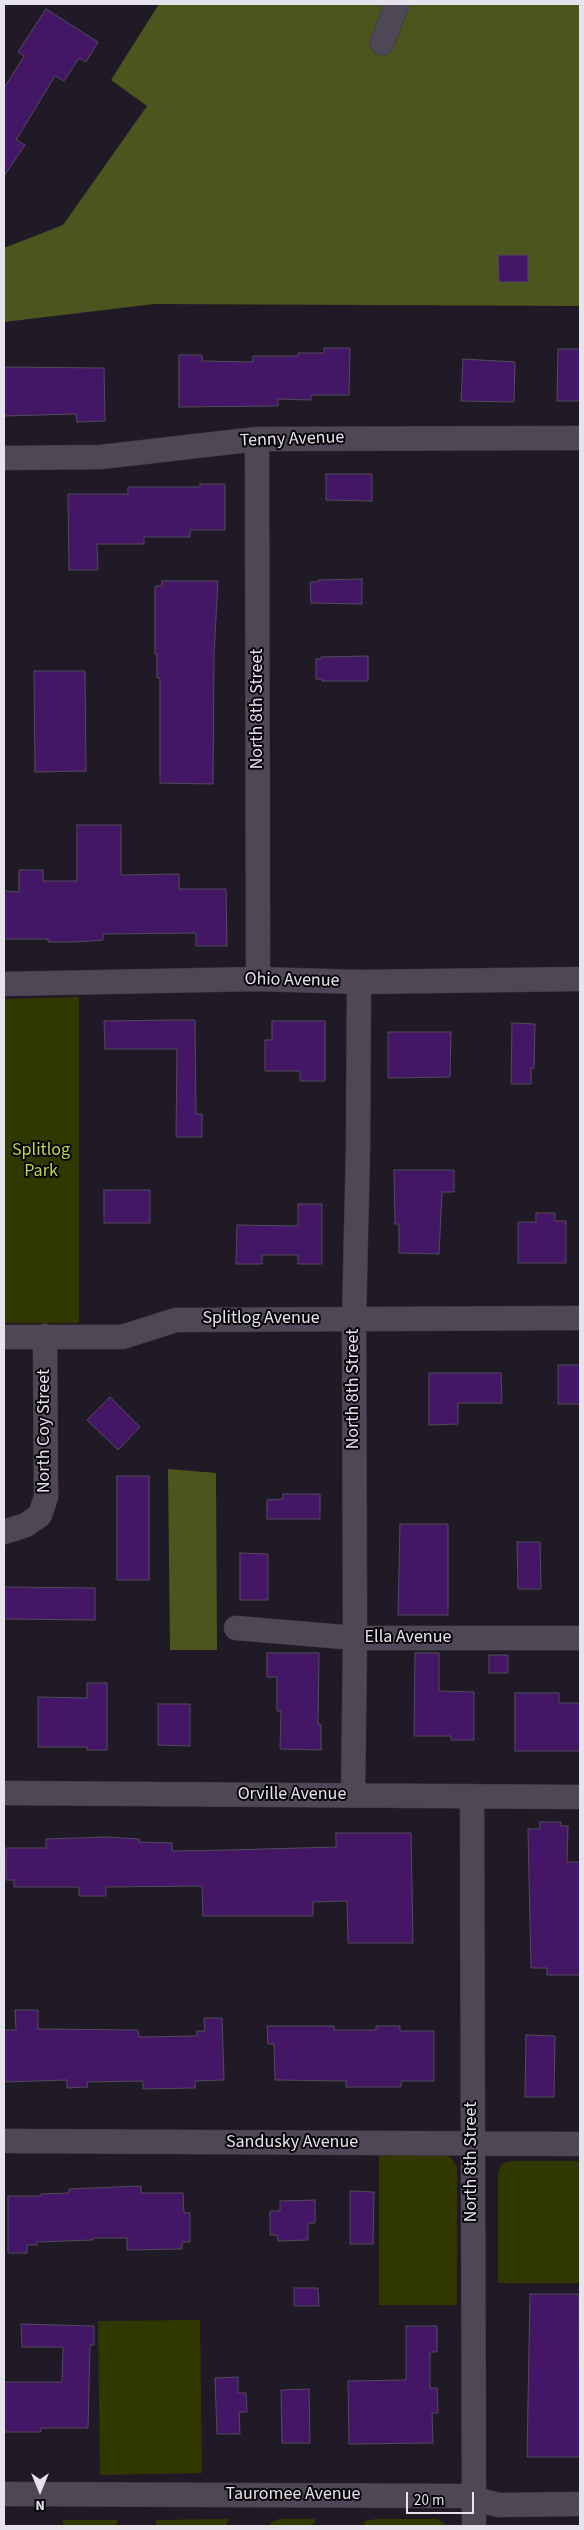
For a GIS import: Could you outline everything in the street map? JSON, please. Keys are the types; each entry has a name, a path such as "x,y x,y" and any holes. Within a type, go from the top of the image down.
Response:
{"street":[{"path":"382,43 397,4"},
{"name":"Tenny Avenue","path":"4,458 101,457 257,439 580,438"},
{"name":"North 8th Street","path":"257,439 258,979"},
{"name":"Ohio Avenue","path":"4,984 258,979 359,982 580,979"},
{"name":"North 8th Street","path":"353,1796 355,1638 354,1319 359,982"},
{"name":"Splitlog Avenue","path":"4,1337 122,1337 176,1320 580,1318"},
{"name":"North Coy Street","path":"4,1532 26,1525 40,1515 46,1497 45,1336"},
{"name":"Ella Avenue","path":"236,1628 355,1638 580,1638"},
{"name":"Orville Avenue","path":"4,1793 580,1797"},
{"name":"North 8th Street","path":"472,1797 474,2526"},
{"name":"Sandusky Avenue","path":"4,2142 580,2144"},
{"name":"Tauromee Avenue","path":"4,2494 474,2497 499,2504 580,2504"}],"green space":[{"path":"159,4 580,4 580,306 154,304 4,322 4,248 63,225 147,106 111,80"},
{"name":"Splitlog Park","path":"79,997 79,1323 4,1323 4,999"},
{"path":"168,1469 216,1473 217,1650 170,1650"},
{"path":"379,2153 443,2153 452,2159 457,2167 457,2305 379,2305"},
{"path":"510,2161 580,2161 580,2283 498,2283 498,2172 502,2164"},
{"path":"200,2320 202,2473 100,2475 98,2321"},
{"path":"229,2519 226,2526 156,2526 156,2520"},
{"path":"279,2519 315,2519 315,2523 308,2526 270,2526 271,2522"},
{"path":"376,2519 437,2519 448,2526 364,2526 365,2521"},
{"path":"63,2520 117,2520 117,2526 63,2526"}],"building":[{"path":"46,9 98,42 86,62 79,58 64,81 55,76 16,140 25,145 4,176 4,88 24,56 18,52"},
{"path":"498,255 528,255 528,282 499,282"},
{"path":"324,348 350,348 349,395 311,395 311,400 278,399 278,406 179,407 179,355 202,355 202,361 253,362 253,356 298,356 298,353 324,353"},
{"path":"558,349 580,349 580,401 557,401"},
{"path":"463,359 515,362 514,402 461,401"},
{"path":"4,367 104,368 105,421 77,422 76,414 4,416"},
{"path":"326,474 372,474 372,501 326,500"},
{"path":"200,484 225,484 225,530 190,530 190,537 144,537 144,544 97,544 98,570 69,570 68,494 128,494 128,487 200,487"},
{"path":"362,579 362,604 311,603 310,582 318,582 318,580"},
{"path":"162,581 218,581 214,654 213,784 160,783 160,678 157,678 157,654 155,654 155,586 162,586"},
{"path":"368,656 368,681 322,681 322,679 316,679 316,659 321,659 321,657"},
{"path":"34,671 85,671 86,771 35,772"},
{"path":"77,825 121,825 121,875 179,874 179,889 226,889 227,946 196,946 196,933 103,934 103,940 75,942 48,942 48,939 4,939 4,891 19,892 19,870 43,870 43,881 77,881"},
{"path":"195,1020 196,1114 202,1114 202,1137 176,1137 177,1049 105,1049 104,1021"},
{"path":"272,1021 325,1021 325,1081 300,1081 300,1071 265,1071 265,1040 272,1040"},
{"path":"512,1023 535,1024 534,1068 531,1068 531,1084 511,1084"},
{"path":"388,1032 451,1032 450,1077 388,1078"},
{"path":"394,1170 454,1170 454,1192 442,1192 439,1254 399,1253 399,1224 395,1224"},
{"path":"104,1190 150,1190 150,1223 104,1223"},
{"path":"298,1204 322,1204 322,1264 298,1264 298,1255 262,1255 262,1264 236,1264 237,1225 298,1226"},
{"path":"536,1213 555,1213 555,1221 566,1221 566,1263 518,1263 518,1222 536,1222"},
{"path":"558,1365 580,1365 580,1404 558,1404"},
{"path":"429,1373 501,1373 502,1403 458,1403 458,1424 429,1425"},
{"path":"110,1397 140,1427 118,1450 87,1420"},
{"path":"117,1476 149,1476 149,1580 117,1580"},
{"path":"283,1494 320,1494 320,1519 267,1519 267,1500 283,1499"},
{"path":"400,1524 448,1524 448,1615 398,1615"},
{"path":"517,1542 540,1542 541,1589 518,1589"},
{"path":"240,1553 268,1554 268,1600 240,1600"},
{"path":"4,1587 95,1588 95,1620 4,1619"},
{"path":"267,1653 319,1653 318,1724 321,1725 321,1750 280,1749 281,1711 277,1711 277,1677 267,1677"},
{"path":"415,1653 439,1653 439,1691 474,1692 474,1740 451,1740 451,1736 414,1736"},
{"path":"489,1655 508,1655 508,1673 489,1673"},
{"path":"87,1683 107,1683 107,1750 87,1750 87,1747 38,1747 38,1697 87,1698"},
{"path":"515,1693 559,1693 559,1703 580,1703 580,1751 515,1751"},
{"path":"158,1704 190,1704 190,1746 158,1745"},
{"path":"540,1822 561,1822 561,1826 568,1826 567,1862 580,1862 580,1975 547,1975 547,1968 531,1968 528,1829 540,1829"},
{"path":"336,1833 411,1833 413,1943 348,1943 347,1901 313,1902 313,1916 203,1916 202,1886 106,1887 106,1896 79,1896 79,1887 14,1887 14,1880 6,1880 6,1848 46,1848 46,1839 106,1837 139,1839 139,1842 172,1843 172,1851 228,1850 336,1847"},
{"path":"15,2010 38,2010 38,2029 138,2030 139,2037 197,2036 197,2031 205,2031 204,2018 222,2018 224,2080 195,2081 195,2088 143,2089 143,2081 87,2082 88,2087 67,2088 67,2080 4,2082 4,2030 16,2030"},
{"path":"267,2026 334,2026 334,2030 376,2030 376,2026 400,2026 400,2031 434,2031 434,2081 401,2081 401,2087 346,2087 346,2081 275,2080 274,2044 268,2044"},
{"path":"526,2035 555,2036 554,2097 525,2097"},
{"path":"141,2186 141,2193 183,2193 184,2213 190,2213 190,2242 182,2242 182,2249 127,2250 127,2238 93,2238 93,2240 37,2242 37,2245 27,2245 27,2253 8,2253 8,2196 41,2196 41,2194 69,2193 69,2189"},
{"path":"350,2191 374,2192 373,2244 350,2244"},
{"path":"315,2200 315,2223 308,2223 308,2240 278,2241 277,2235 270,2235 270,2211 280,2211 280,2201"},
{"path":"294,2288 318,2288 319,2306 294,2306"},
{"path":"530,2294 579,2294 580,2457 527,2457"},
{"path":"21,2324 94,2326 94,2345 90,2345 88,2428 41,2428 41,2432 4,2432 4,2382 62,2382 63,2347 22,2347"},
{"path":"406,2326 437,2326 437,2352 430,2352 430,2388 437,2388 438,2413 432,2413 433,2443 349,2444 348,2381 406,2380"},
{"path":"238,2377 238,2393 246,2393 247,2412 239,2412 240,2434 217,2434 215,2378"},
{"path":"309,2389 310,2443 282,2443 281,2390"}]}
